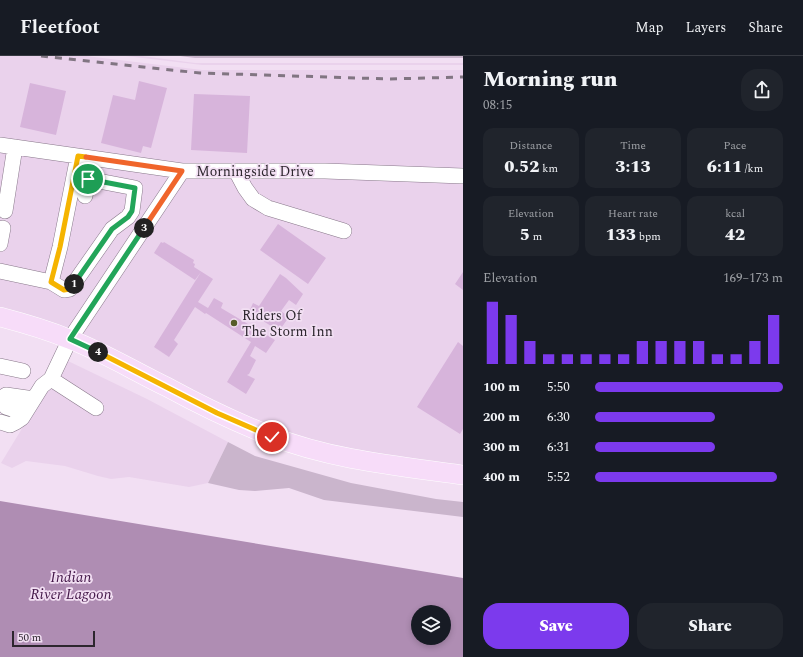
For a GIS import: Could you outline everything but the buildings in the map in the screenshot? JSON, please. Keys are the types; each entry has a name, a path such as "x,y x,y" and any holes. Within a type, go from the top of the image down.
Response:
{"main road":[{"path":"0,317 70,339 105,355 217,413 272,437 325,453 351,458 462,473"}],"street":[{"name":"Morningside Drive","path":"7,146 182,171 325,171 463,176"},
{"path":"5,211 7,146"},
{"path":"51,282 60,247 78,156"},
{"path":"0,422 10,425 16,422 25,413 42,386 52,379 70,339 182,171"},
{"path":"236,171 253,199 268,208 344,231"},
{"path":"0,272 51,282 64,290 70,289 112,229 128,217 132,211 135,188 88,179 85,196"},
{"path":"0,244 3,228"},
{"path":"0,366 24,371"},
{"path":"52,379 96,408"},
{"path":"25,413 6,407 0,399 6,395 34,399"}],"shaded area":[{"path":"0,56 86,56 202,70 463,70 463,481 317,455 69,343 0,322"},
{"path":"126,56 142,56 195,63 463,63 463,65 202,65"},
{"path":"180,56 463,56 463,58 195,58"},
{"path":"68,361 147,399 228,442 208,483 189,487 129,477 111,479 65,466 26,461 12,468 1,463 57,371"},
{"path":"228,442 255,456 351,483 436,499 463,502 463,517 324,500 289,488 255,491 239,490 208,483"}],"water":[{"name":"Indian River Lagoon","path":"0,501 463,578 463,657 0,657"}],"railway":[{"path":"41,56 200,73 389,79 463,77"}],"place":[{"name":"Riders Of The Storm Inn","path":"234,323"}],"route":[{"path":"88,179 135,188 132,211 128,217 112,229 70,289 64,290 51,282 76,173 78,156 182,171 70,339 105,355 217,413 272,437"}]}
